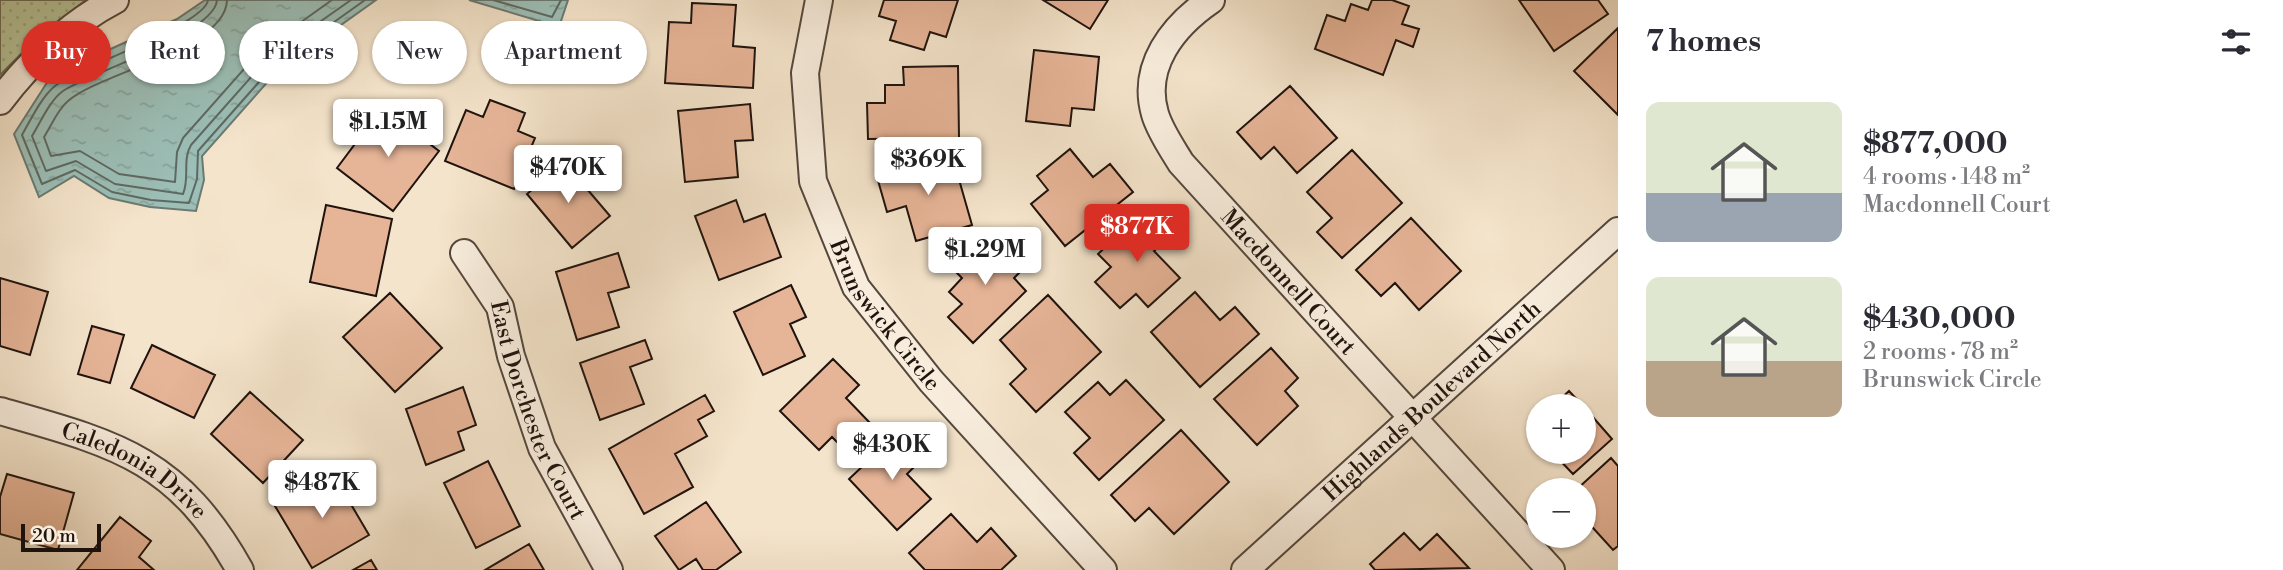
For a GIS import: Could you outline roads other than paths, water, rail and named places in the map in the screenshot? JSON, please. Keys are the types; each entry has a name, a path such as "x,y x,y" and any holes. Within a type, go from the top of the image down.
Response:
{"street":[{"path":"0,101 45,52 75,25 115,0"},
{"name":"Brunswick Circle","path":"819,0 805,73 813,181 856,287 931,381 1103,570"},
{"name":"Macdonnell Court","path":"1211,0 1189,15 1175,32 1152,72 1151,97 1156,118 1181,163 1551,570"},
{"name":"Highlands Boulevard North","path":"1245,570 1618,231"},
{"name":"East Dorchester Court","path":"464,253 500,307 511,356 542,448 609,570"},
{"name":"Caledonia Drive","path":"0,411 89,436 158,469 218,530 240,570"}],"water":[{"path":"205,0 376,0 347,21 239,21 239,84 266,84 202,156 204,180 196,211 150,207 109,198 74,176 39,197 14,134 46,84 111,84 111,49 125,42 125,84 225,84 225,21 173,21"},
{"path":"469,0 568,0 561,21 539,21"}]}
